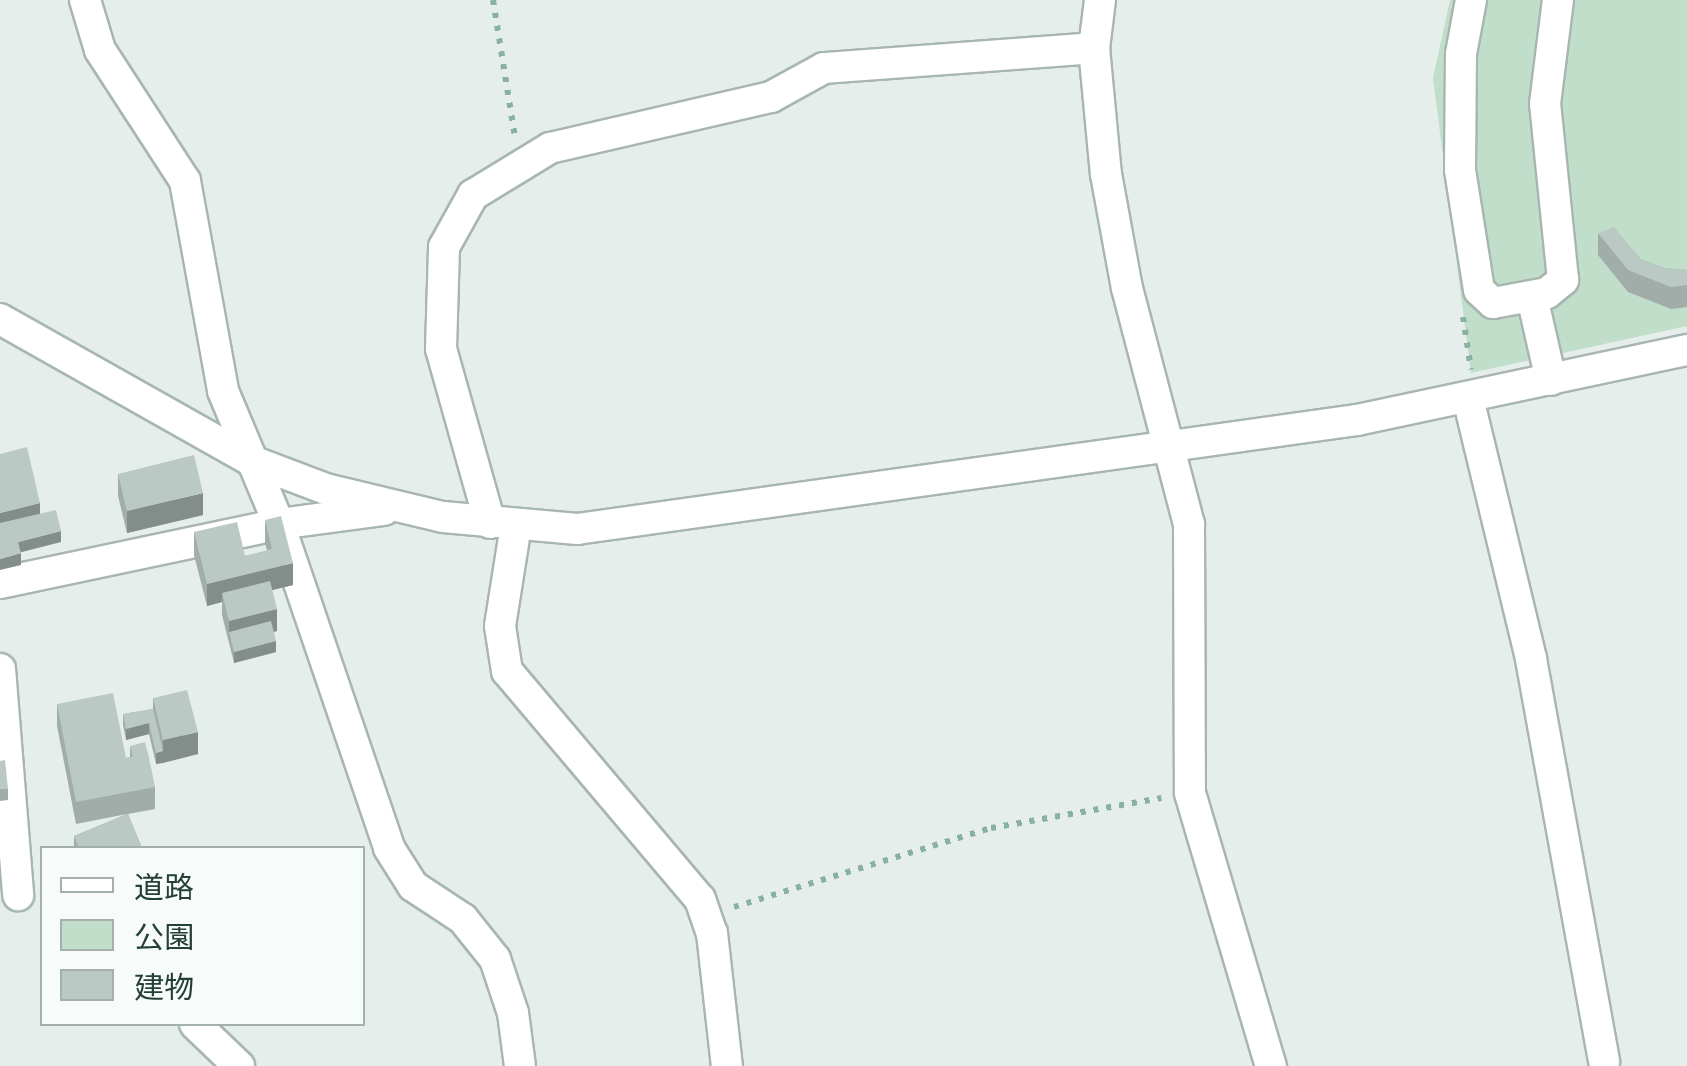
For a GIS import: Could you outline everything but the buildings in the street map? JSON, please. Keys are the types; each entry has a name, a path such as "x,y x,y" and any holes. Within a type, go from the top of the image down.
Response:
{"street":[{"path":"85,0 100,50 185,182 223,391 279,524 389,848 413,886 463,918 495,958 513,1013 520,1066"},
{"path":"1100,0 1094,48 1126,288 1170,448 1193,569 1190,793 1271,1066"},
{"path":"1471,0 1458,132 1479,290 1493,304 1560,286 1564,274 1546,122 1558,0"},
{"path":"727,1066 708,915 507,670 500,626 503,524 441,349 440,278 444,248 473,194 550,148 771,97 824,68 1094,48"},
{"path":"1532,296 1551,380"},
{"path":"0,319 252,460 397,508 503,524 642,524 1170,448 1468,398 1687,350"},
{"path":"1468,398 1532,659 1600,1064"},
{"path":"0,583 279,524 397,508"},
{"path":"0,669 20,897"},
{"path":"197,1026 240,1066"}],"path":[{"path":"493,0 519,164"},
{"path":"708,915 991,828 1190,793"}],"green space":[{"path":"1450,0 1687,0 1687,326 1471,373 1433,78"}]}
